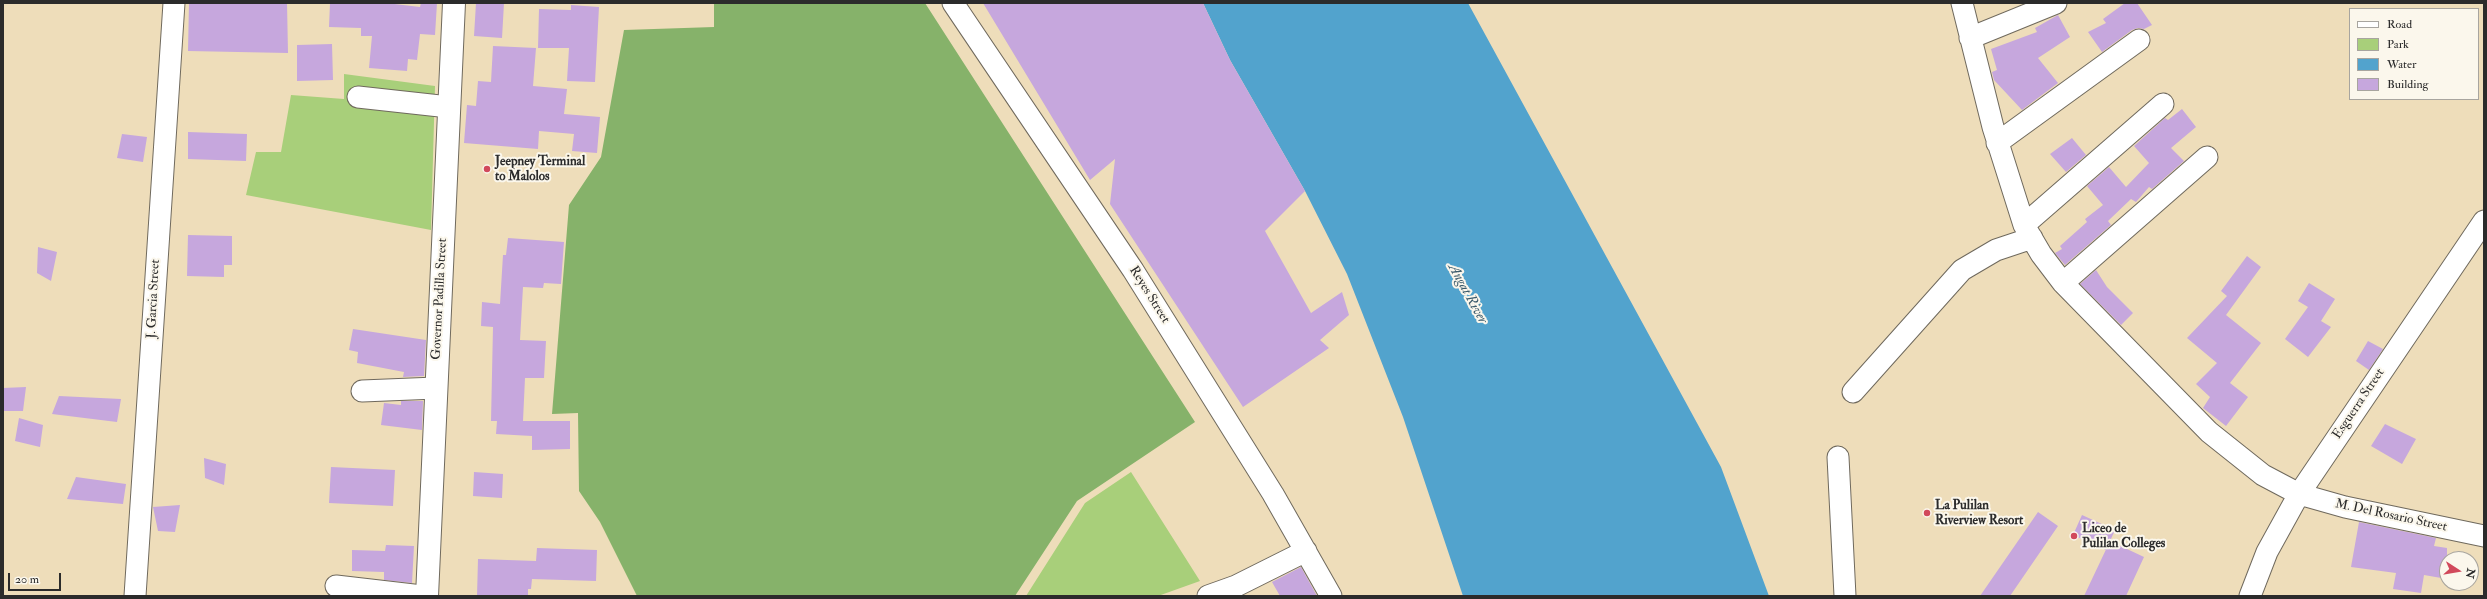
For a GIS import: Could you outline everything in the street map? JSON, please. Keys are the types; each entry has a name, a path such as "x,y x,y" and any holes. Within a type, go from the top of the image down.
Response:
{"main road":[{"name":"Governor Padilla Street","path":"427,596 454,3"}],"street":[{"name":"J. Garcia Street","path":"135,596 174,3"},
{"name":"Reyes Street","path":"953,3 1133,270 1273,494 1331,596"},
{"name":"M. Del Rosario Street","path":"1962,3 1997,143 2028,231 2063,283 2209,432 2263,475 2299,494 2345,506 2484,536"},
{"path":"1970,38 2056,3"},
{"path":"1997,143 2139,40"},
{"path":"358,97 449,106"},
{"path":"1854,392 1962,270 2028,231 2163,104"},
{"path":"2063,283 2207,157"},
{"name":"Esguerra Street","path":"2250,596 2267,552 2299,494 2484,221"},
{"path":"362,391 436,388"},
{"path":"1838,457 1844,596"},
{"path":"1208,596 1236,586 1306,551"},
{"path":"336,586 422,596"}],"green space":[{"path":"714,3 925,3 1195,422 1077,501 1015,596 637,596 600,522 579,491 578,413 552,414 569,205 601,157 624,30 714,27"},
{"path":"344,74 435,86 431,230 246,195 256,152 281,152 291,95 344,99"},
{"path":"1131,472 1200,581 1158,596 1026,596 1085,503"}],"water":[{"name":"Angat River","path":"1203,3 1468,3 1721,467 1769,596 1463,596 1403,417 1347,274 1305,191 1230,60"}],"building":[{"path":"189,3 287,3 288,53 188,51"},
{"path":"330,3 386,3 420,7 421,3 437,3 435,35 420,34 417,60 408,59 407,71 369,68 372,36 361,36 361,28 329,27"},
{"path":"476,3 504,3 502,38 474,36"},
{"path":"983,3 1203,3 1230,60 1305,191 1265,231 1311,313 1342,292 1349,315 1320,340 1329,348 1243,407 1110,204 1115,159 1090,180"},
{"path":"2125,3 2137,3 2152,25 2144,29 2138,28 2132,30 2102,52 2088,32 2106,23 2103,19"},
{"path":"571,5 599,7 595,82 567,81 569,48 538,48 539,9 571,10"},
{"path":"2058,15 2070,37 2038,58 2058,83 2022,110 1994,80 1992,72 1997,70 1991,49 2037,32 2035,28"},
{"path":"332,44 333,80 297,81 297,45"},
{"path":"493,46 536,48 533,86 567,89 564,114 600,117 597,153 572,151 574,134 539,131 538,149 464,143 467,105 476,106 478,81 491,82"},
{"path":"2182,109 2196,127 2171,148 2184,161 2152,189 2149,187 2136,202 2131,199 2108,221 2111,225 2065,265 2055,253 2062,249 2060,246 2087,222 2085,219 2103,205 2087,186 2109,167 2126,187 2149,163 2134,146 2165,118 2168,120"},
{"path":"188,132 247,134 246,161 188,159"},
{"path":"122,134 147,137 143,162 117,158"},
{"path":"2072,138 2086,155 2066,172 2050,154"},
{"path":"188,235 232,236 232,265 224,265 224,277 187,276"},
{"path":"508,238 564,242 561,284 544,283 543,288 523,287 520,340 546,341 544,378 525,378 523,421 570,421 570,449 532,450 532,436 496,434 497,421 491,421 493,327 481,326 482,302 500,304 503,255 506,255"},
{"path":"38,247 57,252 51,281 37,273"},
{"path":"2247,256 2261,267 2226,315 2261,343 2230,383 2248,397 2226,426 2203,408 2210,397 2196,384 2217,363 2187,338 2227,296 2221,291"},
{"path":"2096,270 2107,287 2133,313 2121,325 2080,284"},
{"path":"2309,283 2335,299 2321,321 2331,327 2308,357 2285,339 2308,307 2298,301"},
{"path":"353,329 426,340 424,376 403,377 404,372 357,363 358,352 349,350"},
{"path":"2368,341 2383,349 2369,370 2356,361"},
{"path":"26,387 23,411 3,411 3,388"},
{"path":"59,396 121,399 117,422 52,414"},
{"path":"401,401 423,401 422,430 381,425 384,403 401,405"},
{"path":"19,418 43,425 40,447 15,441"},
{"path":"2385,424 2416,439 2402,464 2371,446"},
{"path":"204,458 226,464 224,485 205,478"},
{"path":"331,467 395,470 393,506 329,503"},
{"path":"474,472 503,474 502,498 473,496"},
{"path":"76,477 126,484 123,504 67,499"},
{"path":"180,505 175,532 158,531 153,507"},
{"path":"2038,512 2058,526 2010,596 1980,596"},
{"path":"2082,515 2115,530 2106,550 2073,535"},
{"path":"2359,522 2436,538 2434,546 2447,548 2447,551 2439,551 2439,578 2424,575 2421,593 2393,589 2396,573 2351,567"},
{"path":"2110,541 2144,557 2126,596 2084,596"},
{"path":"386,545 414,546 412,583 384,580 384,572 352,571 352,550 385,551"},
{"path":"537,548 597,550 596,581 532,579 531,589 528,589 528,596 477,596 478,559 536,561"},
{"path":"1301,567 1317,596 1280,596 1272,582"}],"place":[{"name":"Jeepney Terminal to Malolos","path":"487,169"},
{"name":"La Pulilan Riverview Resort","path":"1927,513"},
{"name":"Liceo de Pulilan Colleges","path":"2074,536"}]}
